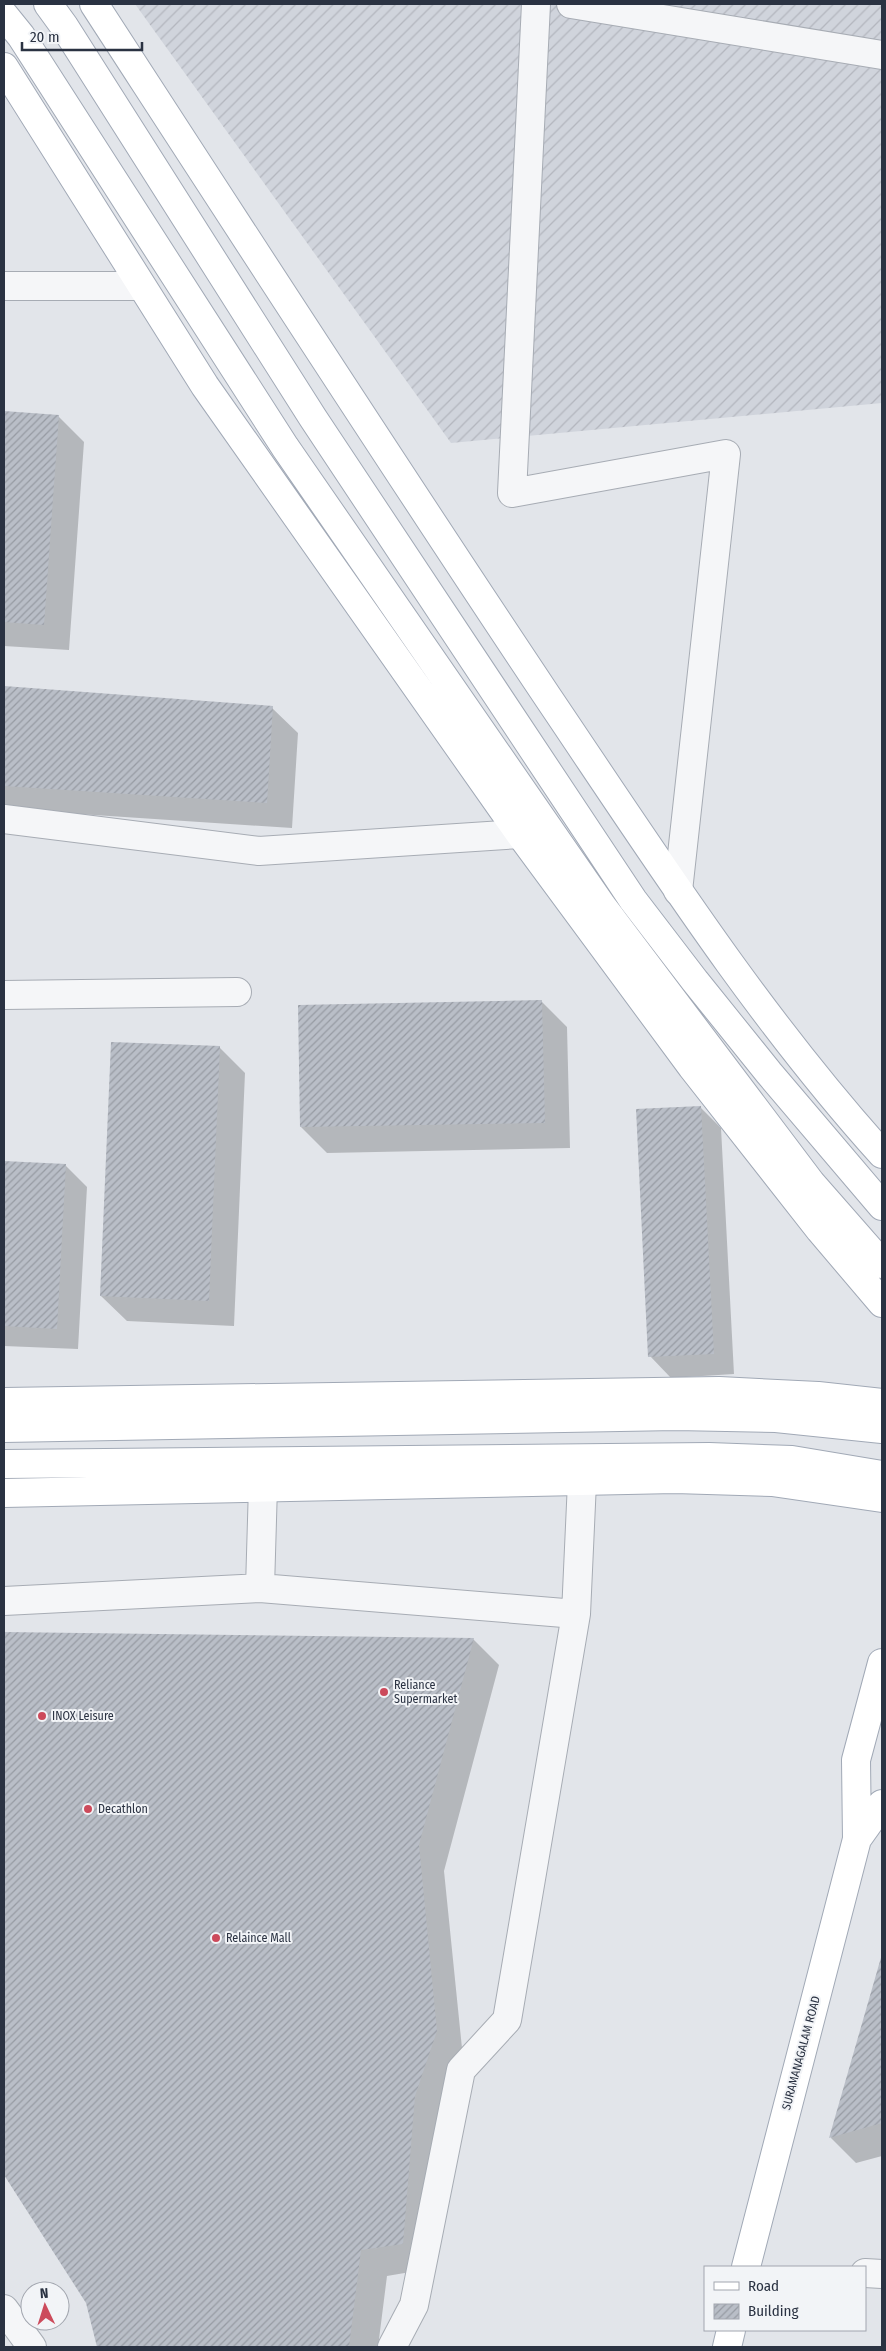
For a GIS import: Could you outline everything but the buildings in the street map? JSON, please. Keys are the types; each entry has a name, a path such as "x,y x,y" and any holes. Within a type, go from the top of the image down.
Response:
{"main road":[{"path":"48,4 64,26 313,418 633,900 694,981 763,1066 882,1206"},
{"path":"94,4 440,536 678,891 754,997 830,1096 882,1154"},
{"path":"4,14 21,36 285,447 602,906 811,1183 882,1264"},
{"path":"4,67 140,286 210,394 520,834 698,1074 820,1230 882,1303"},
{"path":"4,1402 719,1391 818,1396 882,1403"},
{"path":"4,1428 676,1416 776,1418 882,1429"},
{"path":"4,1464 709,1457 792,1460 882,1475"},
{"path":"4,1493 263,1486 582,1482 675,1478 772,1482 882,1498"},
{"path":"857,1839 856,1760 882,1663"},
{"path":"857,1839 882,1804"},
{"name":"SURAMANAGALAM ROAD","path":"746,2266 857,1839"},
{"path":"727,2347 731,2331"}],"street":[{"path":"536,4 512,494 726,454 678,891"},
{"path":"575,4 882,55"},
{"path":"4,286 140,286"},
{"path":"4,820 259,851 520,834"},
{"path":"4,994 237,992"},
{"path":"392,2347 414,2305 461,2070 507,2020 576,1614 582,1482"},
{"path":"260,1588 263,1486"},
{"path":"4,1601 260,1588 576,1614"},
{"path":"866,2273 882,2274"},
{"path":"4,2309 32,2347"}],"shaded area":[{"path":"135,4 882,4 882,403 451,443"}],"place":[{"name":"Reliance Supermarket","path":"384,1692"},
{"name":"INOX Leisure","path":"42,1716"},
{"name":"Decathlon","path":"88,1809"},
{"name":"Relaince Mall","path":"216,1938"}]}
